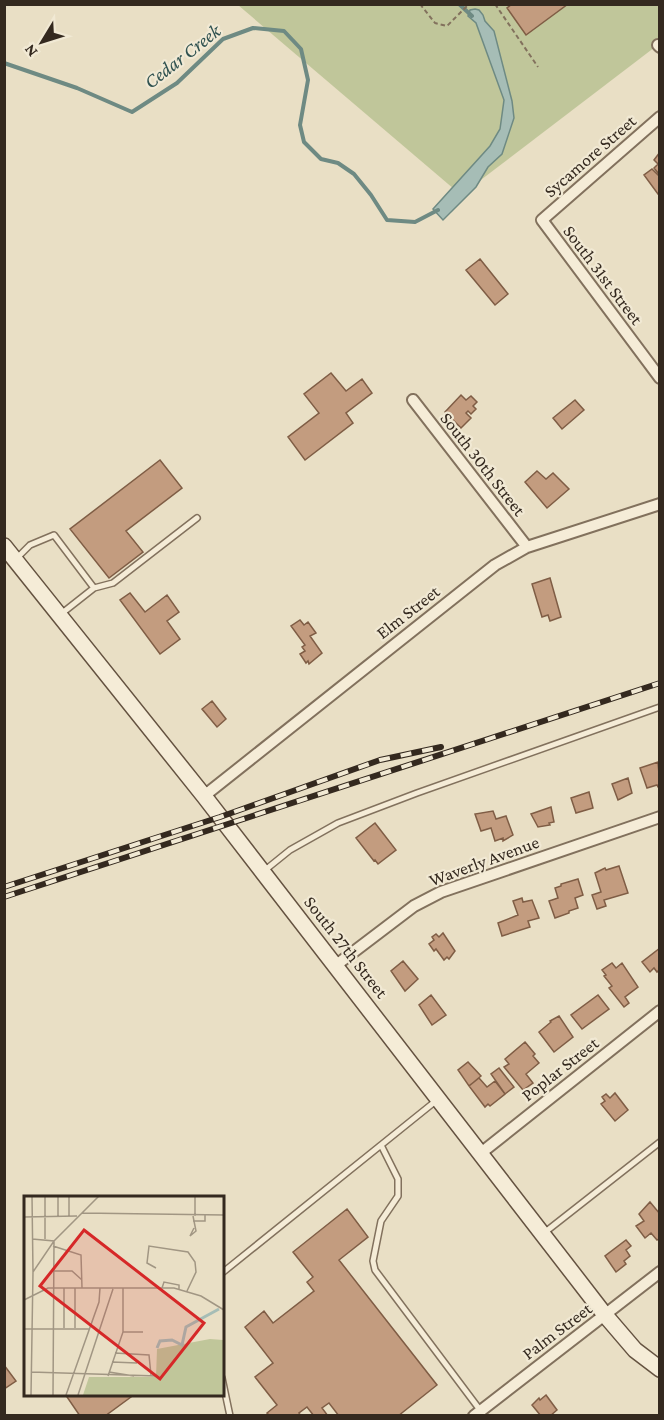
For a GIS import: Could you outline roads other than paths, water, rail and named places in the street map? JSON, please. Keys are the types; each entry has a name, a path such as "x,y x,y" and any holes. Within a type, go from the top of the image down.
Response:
{"main road":[{"name":"South 27th Street","path":"4,546 204,796 605,1315 635,1350 660,1369"}],"street":[{"name":"Sycamore Street","path":"542,220 660,117"},
{"name":"South 31st Street","path":"542,220 660,378"},
{"name":"South 30th Street","path":"413,400 527,547"},
{"name":"Elm Street","path":"204,796 495,565 527,547 660,504"},
{"name":"Waverly Avenue","path":"335,966 414,906 441,892 660,817"},
{"name":"Poplar Street","path":"481,1153 660,1011"},
{"name":"Palm Street","path":"477,1413 660,1272"}],"lane":[{"path":"59,615 94,588 113,583 197,518"},
{"path":"15,560 30,545 54,535 94,588"},
{"path":"263,873 290,850 338,823 660,707"},
{"path":"224,1271 438,1099"},
{"path":"543,1234 660,1142"},
{"path":"381,1145 398,1179 398,1196 381,1221 373,1261 375,1270 477,1413"},
{"path":"224,1388 230,1416"}],"water":[{"path":"470,10 479,10 494,31 512,101 514,118 502,154 488,167 476,187 443,220 433,209 490,146 500,129 504,100 476,23 468,16"}],"waterway":[{"name":"Cedar Creek","path":"459,4 472,16"},
{"name":"Cedar Creek","path":"4,63 77,88 132,112 177,83 223,39 253,28 284,31 301,49 308,80 300,125 304,142 321,159 338,163 354,174 387,220 415,222 438,210"}],"railway":[{"path":"4,897 660,683"},
{"path":"4,887 220,817 380,760 441,747"}]}
